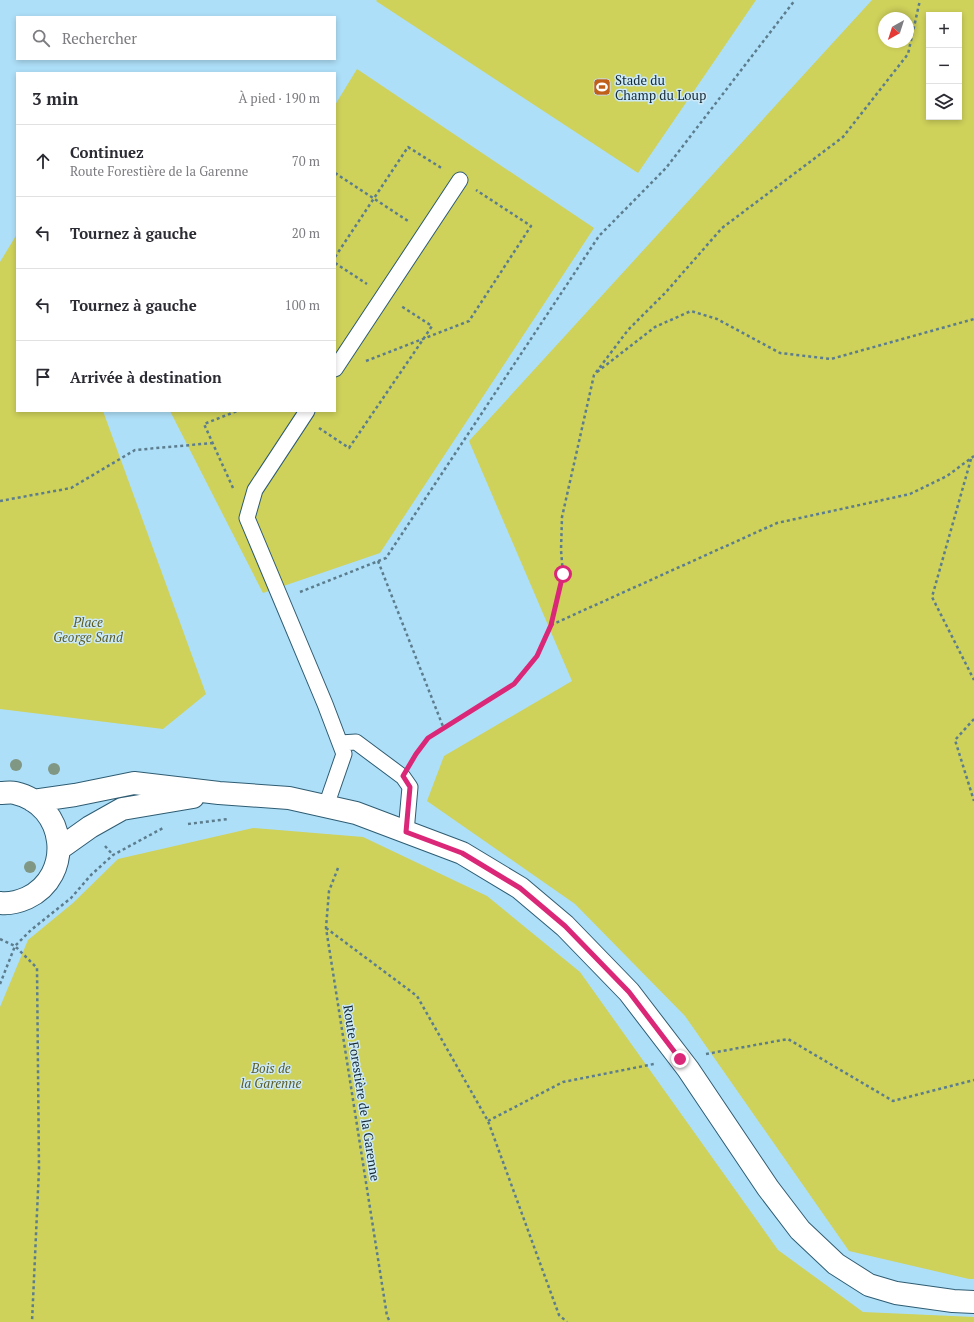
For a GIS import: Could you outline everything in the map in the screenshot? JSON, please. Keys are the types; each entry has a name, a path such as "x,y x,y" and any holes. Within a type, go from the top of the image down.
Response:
{"main road":[{"path":"33,800 75,795 134,783 219,793 290,798 356,813 462,853 520,888 565,926 629,992 680,1059 768,1188 800,1230 836,1264 869,1285 896,1293 953,1301 974,1302"},
{"path":"0,793 15,794 33,800 47,813 56,830 59,849 56,867 46,884 34,894 20,901 2,907"},
{"path":"59,849 90,827 122,809 219,793"}],"lane":[{"path":"336,367 460,180"},
{"path":"305,414 254,490 247,518 300,642 344,754 326,806"},
{"path":"340,743 356,742 403,776 410,787 406,832"}],"path":[{"path":"281,600 386,558 599,236 666,168 795,0"},
{"path":"403,776 416,754 428,738 514,684 537,656 551,625 563,574 561,550 562,517 594,375 628,330 666,292 722,228 843,136 908,54 920,0"},
{"path":"336,255 408,147 531,226 469,320 365,361"},
{"path":"336,174 426,233"},
{"path":"305,414 349,448 432,326 336,264"},
{"path":"594,375 655,327 691,311 717,319 780,353 831,359 974,319"},
{"path":"234,412 204,424 247,518"},
{"path":"0,501 71,488 135,450 213,443"},
{"path":"551,625 777,523 910,494 947,476 973,457"},
{"path":"973,457 932,597 974,680"},
{"path":"378,561 444,729"},
{"path":"974,719 955,740 974,801"},
{"path":"187,824 231,819"},
{"path":"0,984 15,946 31,930 71,898 91,875 113,855 165,827"},
{"name":"Route Forestière de la Garenne","path":"338,868 329,891 326,928 387,1316 390,1322"},
{"path":"326,928 417,996 488,1121 558,1315 567,1322"},
{"path":"0,939 15,946 37,968 39,1169 32,1322"},
{"path":"488,1121 563,1082 788,1039 893,1101 974,1080"}],"green space":[{"name":"Stade du Champ du Loup","path":"756,0 638,173 376,1"},
{"path":"872,0 974,0 974,1279 849,1251 685,1016 575,904 427,801 444,756 572,681 469,441"},
{"path":"357,69 594,228 380,553 263,593 171,412 336,412 336,103"},
{"name":"Place George Sand","path":"16,236 16,412 103,412 206,694 163,729 0,709 0,262"},
{"name":"Bois de la Garenne","path":"253,828 363,837 487,896 580,972 778,1250 863,1312 974,1317 974,1322 0,1322 0,1007 28,940 73,903 118,859"}],"place":[{"name":"Stade du Champ du Loup","path":"602,87"}],"route":[{"path":"563,574 551,625 537,656 514,684 474,711 428,738 416,754 403,776 410,787 406,832 462,853 520,888 565,926 629,992 680,1059"}]}
